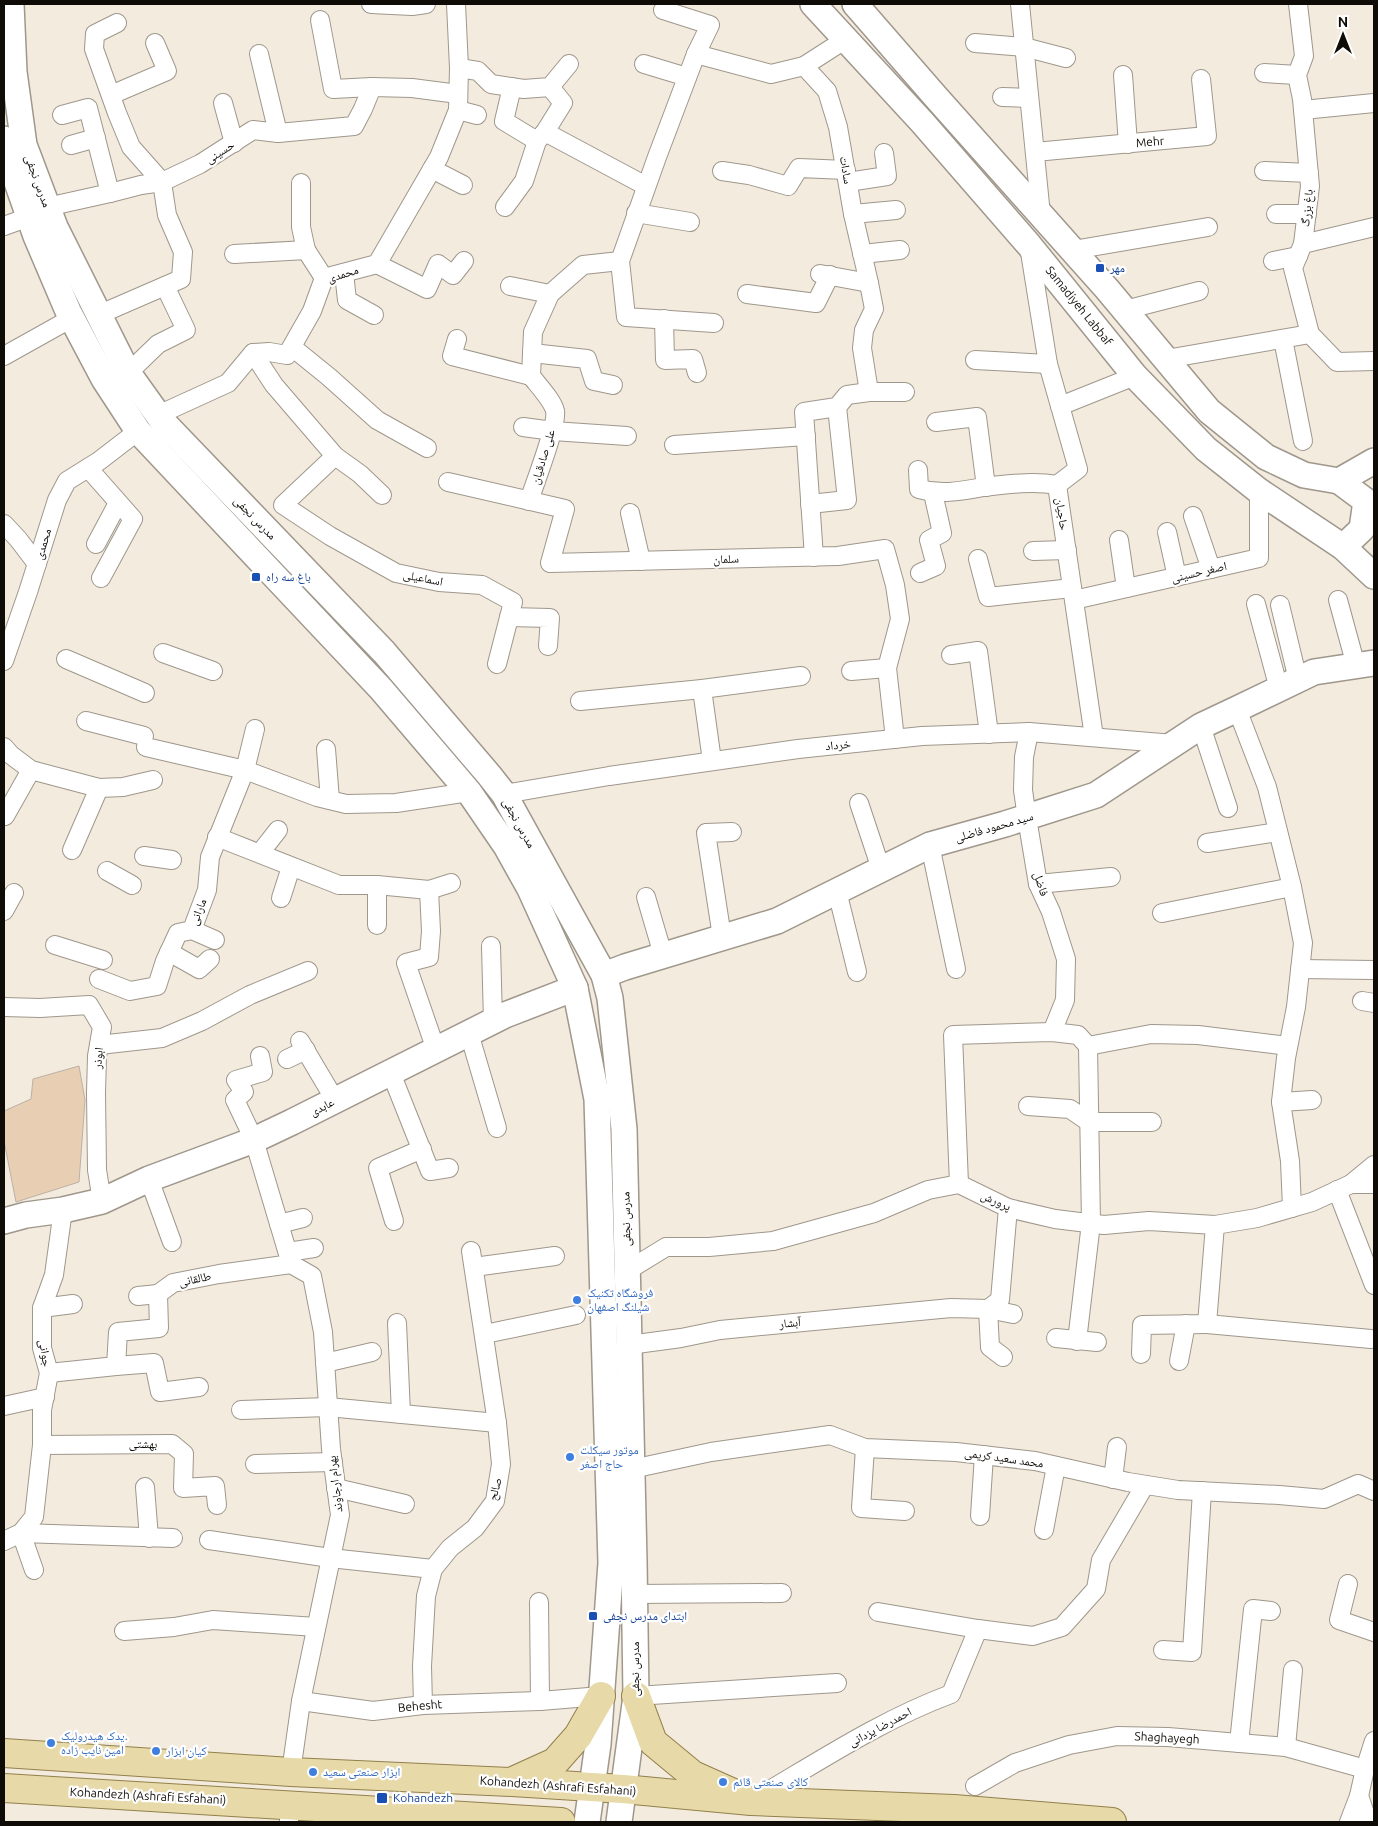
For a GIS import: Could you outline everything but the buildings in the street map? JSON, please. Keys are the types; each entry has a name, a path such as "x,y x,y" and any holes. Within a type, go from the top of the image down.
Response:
{"main road":[{"name":"مدرس نجفی","path":"11,4 14,72 24,145 38,212 72,318 104,379 138,431 317,624 381,690 469,792 506,846 525,880 575,988 597,1099 611,1563 598,1744 587,1822"},
{"name":"Samadiyeh Labbaf","path":"813,4 992,203 1135,376 1206,449 1259,491 1343,546 1374,576"},
{"path":"855,4 1073,250 1209,411 1266,457 1304,475 1339,480 1366,501 1362,530 1343,546"},
{"name":"مدرس نجفی","path":"4,139 7,154 38,212 55,227 128,373 162,422 384,652 504,794 604,975 610,998 624,1129 632,1444 636,1696 619,1822"},
{"path":"992,203 1014,184"},
{"path":"1339,480 1374,461"},
{"path":"317,624 336,602"},
{"name":"سید محمود فاضلی","path":"604,975 777,920 930,846 1027,818 1096,795 1200,726 1314,672 1365,665"},
{"name":"عابدی","path":"63,1210 102,1201 149,1179 254,1140 493,1021 575,988"},
{"path":"4,1222 63,1210"},
{"path":"607,1444 632,1444"},
{"path":"512,1782 555,1762 578,1736 601,1696"},
{"path":"636,1696 653,1742 693,1774 751,1801"},
{"name":"Kohandezh (Ashrafi Esfahani)","path":"4,1753 291,1772 624,1789 751,1801 954,1809 1112,1822"},
{"name":"Kohandezh (Ashrafi Esfahani)","path":"4,1788 289,1813 561,1822"}],"street":[{"path":"371,4 412,6 426,4"},
{"path":"456,4 459,68 458,102 439,156 377,264 427,289 438,264 454,275 464,261"},
{"path":"1020,4 1041,215"},
{"name":"باغ بزرگ","path":"1298,4 1304,56 1297,74 1298,103 1310,186 1301,250 1293,268 1310,334 1337,362 1374,361"},
{"path":"663,10 710,25 687,77 620,261 626,316 714,323"},
{"path":"320,20 333,89 372,87 412,88 458,102 477,115"},
{"path":"98,315 180,279 184,252 167,215 162,182 131,147 94,49 95,34 117,23"},
{"path":"696,54 771,74 804,66 846,39"},
{"path":"111,95 167,71 155,43"},
{"path":"975,43 1024,47 1066,58"},
{"path":"259,54 278,133"},
{"path":"459,68 478,71 491,84 524,89 550,87 569,64"},
{"path":"644,64 687,77"},
{"name":"سادات","path":"804,66 827,91 838,127 853,214 874,309 864,330 862,348 869,392"},
{"path":"1264,74 1297,74"},
{"path":"1123,75 1128,144"},
{"name":"Mehr","path":"1035,152 1207,136 1201,79"},
{"name":"حسینی","path":"4,226 38,212 141,184 162,182 200,164 253,130 278,133 354,126 372,87"},
{"path":"512,87 504,121 541,136 646,186"},
{"path":"506,207 524,181 541,136 563,103 550,87"},
{"path":"1002,97 1029,98"},
{"path":"1298,103 1374,102"},
{"path":"223,103 234,143"},
{"path":"62,115 88,108 110,193"},
{"path":"71,145 96,138"},
{"path":"722,171 749,175 788,186 799,168 847,176 887,176 884,153"},
{"path":"432,169 463,184"},
{"path":"1264,171 1309,172"},
{"path":"302,183 302,227 306,250 324,278"},
{"path":"853,214 896,210"},
{"path":"636,213 690,222"},
{"path":"1276,214 1307,214"},
{"path":"1073,250 1208,227"},
{"path":"1273,261 1374,227"},
{"name":"حاجیان","path":"1029,246 1048,364 1078,468 1057,484 1094,737"},
{"path":"234,254 306,250"},
{"path":"862,254 900,250"},
{"path":"457,339 452,356 531,376 533,332 550,294 583,265 620,261"},
{"name":"محمدی","path":"292,347 312,312 324,278 377,264"},
{"path":"344,273 347,300 374,316"},
{"path":"747,294 816,303 824,274 869,283"},
{"path":"128,373 158,344 186,330 164,286"},
{"path":"510,286 550,294"},
{"path":"1125,310 1199,291"},
{"path":"4,356 72,318"},
{"path":"664,320 665,360 693,359 697,373"},
{"path":"1166,359 1310,334"},
{"path":"1283,339 1303,441"},
{"path":"158,415 228,383 254,353 269,352 288,355 292,347 377,420 427,448"},
{"path":"254,353 274,385 335,456 360,474 382,495"},
{"path":"532,353 587,359 594,381 613,385"},
{"path":"975,360 1048,364"},
{"name":"علی صادقیان","path":"529,501 552,431 556,412 531,376"},
{"path":"1060,406 1135,376"},
{"path":"814,557 804,412 837,407 848,394 905,392"},
{"path":"810,504 848,500 837,407"},
{"path":"936,422 977,417 986,487"},
{"path":"523,427 627,436"},
{"name":"محمدی","path":"4,661 57,500 67,480 88,468 138,431"},
{"path":"674,445 806,436"},
{"name":"اسماعیلی","path":"335,456 284,505 330,536 396,573 439,582 482,585 513,602 497,664"},
{"path":"88,468 133,519 101,578"},
{"path":"918,470 919,489 933,493 953,493 986,487 1042,482 1057,484"},
{"name":"سلمان","path":"448,482 565,509 550,563 814,557 885,550 895,585 900,619 887,668 895,739"},
{"name":"اصغر حسینی","path":"978,559 988,597 1073,594 1126,588 1259,558 1259,491"},
{"path":"920,573 936,566 929,540 942,533 933,493"},
{"path":"96,544 118,503"},
{"path":"630,513 640,561"},
{"path":"1193,516 1211,569"},
{"path":"4,524 37,564"},
{"path":"1167,532 1177,577"},
{"path":"1119,540 1126,588"},
{"path":"1033,550 1067,550"},
{"path":"1338,600 1365,665"},
{"path":"1256,604 1288,685"},
{"path":"1280,605 1288,685"},
{"path":"509,616 550,618 548,646"},
{"path":"951,655 978,651 989,734"},
{"path":"163,653 213,671"},
{"path":"66,659 144,693"},
{"path":"851,671 887,668"},
{"path":"580,701 702,689 801,676"},
{"path":"702,689 712,761"},
{"path":"1238,709 1267,787 1292,887 1303,943 1296,1006 1288,1046 1281,1102 1290,1162 1292,1208"},
{"path":"86,721 145,741 245,770 346,804 396,803 469,792"},
{"path":"1200,726 1228,808"},
{"name":"مارانی","path":"99,979 130,991 157,986 164,961 178,933 192,930 207,890 210,857 245,770 255,729"},
{"name":"خرداد","path":"504,794 712,761 798,749 895,739 1029,732 1174,744"},
{"name":"فاضل","path":"1029,732 1024,756 1023,790 1027,818 1038,884 1052,912 1066,959 1065,1000 1052,1032"},
{"path":"4,746 11,755 31,770 99,788 123,787 153,780"},
{"path":"326,749 330,800"},
{"path":"5,816 31,770"},
{"path":"72,850 99,788"},
{"path":"859,803 882,869"},
{"path":"260,853 278,830"},
{"path":"722,937 706,834 732,832"},
{"path":"1207,843 1278,832"},
{"path":"218,837 339,885 377,885 429,890 451,883"},
{"path":"930,846 956,969"},
{"path":"144,856 172,860"},
{"path":"281,898 291,866"},
{"path":"107,871 132,885"},
{"path":"1038,884 1111,877"},
{"path":"377,885 377,925"},
{"path":"1162,913 1292,887"},
{"path":"429,890 431,931 429,957 406,963 436,1050"},
{"path":"837,891 857,972"},
{"path":"4,911 14,893"},
{"path":"646,897 663,955"},
{"path":"192,930 215,940"},
{"path":"55,945 103,960"},
{"path":"491,946 493,1021"},
{"path":"169,952 200,969 210,959"},
{"path":"1300,969 1374,970"},
{"path":"99,1045 162,1038 202,1021 250,995 308,971"},
{"name":"ابوذر","path":"4,1008 89,1005 102,1027 96,1093 97,1170 102,1201"},
{"path":"628,1271 666,1247 708,1247 773,1241 874,1213 928,1190 959,1184 953,1035 1052,1032 1078,1035 1088,1046 1091,1224 1077,1341"},
{"path":"469,1033 497,1128"},
{"path":"1088,1046 1151,1034 1198,1035 1288,1046"},
{"path":"287,1059 303,1046 335,1100"},
{"path":"260,1056 262,1072 236,1080 244,1092 235,1100 254,1140 290,1258"},
{"path":"391,1072 430,1170 449,1168"},
{"path":"1281,1102 1312,1100"},
{"path":"1028,1106 1070,1109 1089,1122 1152,1122"},
{"path":"394,1221 378,1168 422,1150"},
{"path":"1374,1165 1344,1187 1374,1285"},
{"path":"149,1179 172,1242"},
{"name":"پرورش","path":"959,1184 1008,1208 1055,1219 1104,1225 1149,1221 1215,1225 1258,1218 1292,1208 1312,1202 1344,1187 1374,1184"},
{"path":"1003,1357 990,1347 988,1309 1000,1300 1008,1208"},
{"name":"جوانی","path":"21,1533 34,1517 42,1445 42,1410 49,1373 42,1348 42,1308 54,1275 63,1210"},
{"path":"279,1224 303,1218"},
{"path":"1207,1324 1215,1225"},
{"name":"طالقانی","path":"158,1294 173,1283 290,1258 314,1248"},
{"name":"صالح","path":"432,1569 450,1548 475,1528 495,1501 501,1464 497,1423 473,1259 555,1256"},
{"name":"بهرام ارجاوند","path":"290,1258 312,1276 323,1332 333,1462 340,1515 301,1701 291,1772"},
{"path":"116,1366 118,1332 159,1328 158,1294 138,1296"},
{"path":"42,1308 73,1304"},
{"name":"آبشار","path":"629,1345 681,1338 720,1330 952,1308 988,1309 1013,1314"},
{"path":"484,1334 576,1314"},
{"path":"397,1323 401,1414"},
{"path":"1179,1361 1186,1324"},
{"path":"1141,1354 1142,1325 1207,1324 1371,1339"},
{"path":"1056,1338 1097,1342"},
{"path":"325,1363 372,1352"},
{"path":"49,1373 154,1363 160,1392 199,1387"},
{"path":"4,1406 44,1397"},
{"path":"241,1410 328,1407 497,1423"},
{"name":"محمد سعید کریمی","path":"632,1469 711,1452 830,1435 865,1448 984,1455 1035,1462 1113,1479 1178,1490 1324,1499 1358,1484 1374,1490"},
{"name":"بهشتی","path":"42,1445 172,1444 184,1454 183,1488 216,1486 217,1505"},
{"path":"1113,1479 1116,1447"},
{"path":"865,1448 861,1508 905,1511"},
{"path":"980,1516 984,1455"},
{"path":"255,1464 333,1462"},
{"path":"1044,1530 1056,1466"},
{"path":"878,1612 1032,1636 1062,1627 1096,1590 1101,1560 1145,1485"},
{"path":"145,1487 149,1538"},
{"path":"336,1488 405,1504"},
{"path":"1163,1650 1192,1652 1202,1491"},
{"path":"21,1533 34,1570"},
{"path":"4,1541 21,1533 173,1538"},
{"path":"209,1540 330,1558 432,1569 426,1604 422,1666 424,1705"},
{"path":"1348,1584 1340,1620 1374,1632"},
{"path":"634,1594 782,1593"},
{"path":"538,1602 540,1701"},
{"path":"1239,1743 1253,1610 1271,1610"},
{"path":"124,1631 174,1627 213,1620 316,1627"},
{"name":"احمدرضا یزدانی","path":"751,1801 864,1734 920,1706 952,1694 978,1629"},
{"path":"1286,1747 1293,1670"},
{"path":"636,1696 837,1683"},
{"name":"Behesht","path":"301,1701 373,1711 424,1705 540,1701 601,1696"},
{"name":"Shaghayegh","path":"975,1786 1014,1763 1069,1746 1116,1736 1168,1737 1286,1747 1365,1770"},
{"path":"1349,1822 1360,1796 1365,1770 1374,1741"},
{"path":"1360,1796 1368,1822"}],"place":[{"name":"مهر","path":"1100,268"},
{"name":"باغ سه راه","path":"256,577"},
{"name":"فروشگاه تکنیک شیلنگ اصفهان","path":"577,1300"},
{"name":"موتور سیکلت حاج اصغر","path":"570,1457"},
{"name":"ابتدای مدرس نجفی","path":"593,1616"},
{"name":"یدک هیدرولیک. امین نایب زاده","path":"51,1743"},
{"name":"کیان ابزار","path":"156,1751"},
{"name":"ابزار صنعتی سعید","path":"313,1772"},
{"name":"کالای صنعتی قائم","path":"723,1782"},
{"name":"Kohandezh","path":"382,1798"}]}
